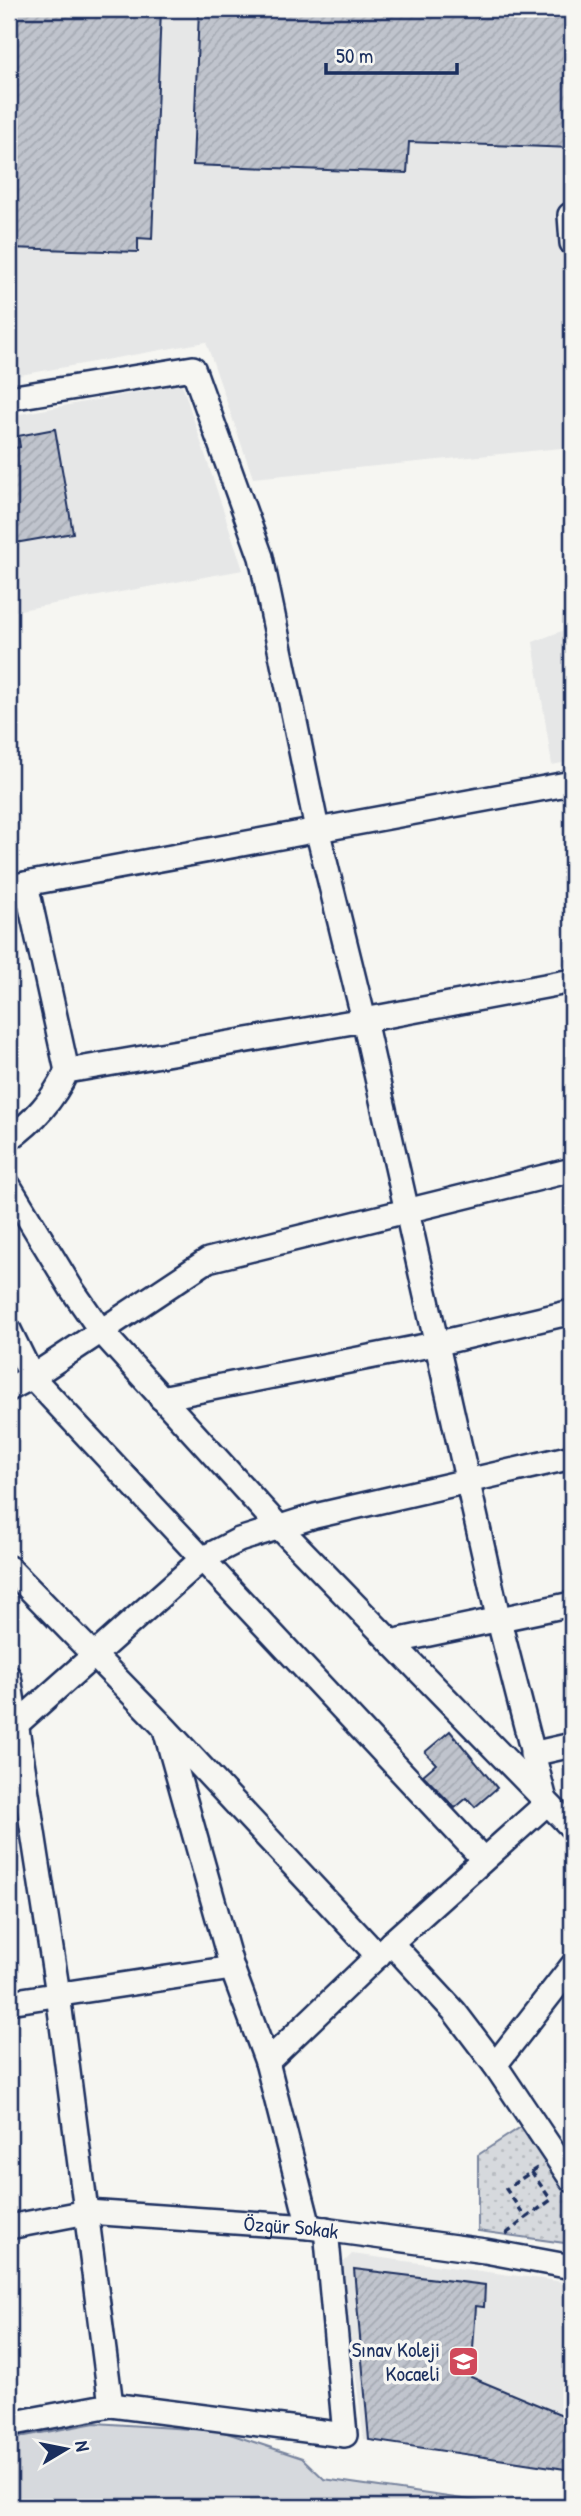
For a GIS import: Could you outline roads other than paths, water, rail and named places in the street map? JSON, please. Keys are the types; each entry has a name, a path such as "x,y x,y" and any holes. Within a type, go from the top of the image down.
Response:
{"street":[{"path":"572,215 572,243"},
{"path":"9,398 192,368 261,557 317,829 364,1020 435,1344 469,1480 499,1621 547,1804"},
{"path":"9,1139 51,1101 67,1071 18,886 572,783"},
{"path":"67,1071 572,981"},
{"path":"9,1389 32,1377 208,1261 407,1209 572,1170"},
{"path":"9,1186 71,1288 101,1331 279,1527 572,1828"},
{"path":"161,1398 435,1344 572,1312"},
{"path":"9,1330 32,1377 483,1860"},
{"path":"12,1728 202,1559 239,1540 315,1516 572,1457"},
{"path":"9,1568 385,1950 453,2011 495,2065 572,2180"},
{"path":"391,1642 572,1604"},
{"path":"9,1677 12,1728 58,1994 111,2405"},
{"path":"9,2424 111,2405 345,2435 317,2228 267,2062 232,1968 165,1728"},
{"path":"532,1754 572,1745"},
{"path":"267,2062 385,1950 547,1804"},
{"path":"495,2065 572,1966"},
{"path":"9,2002 232,1968"},
{"name":"Özgür Sokak","path":"9,2227 87,2212 317,2228 485,2251 572,2267"}],"place":[{"name":"Sınav Koleji Kocaeli","path":"463,2361"}]}
